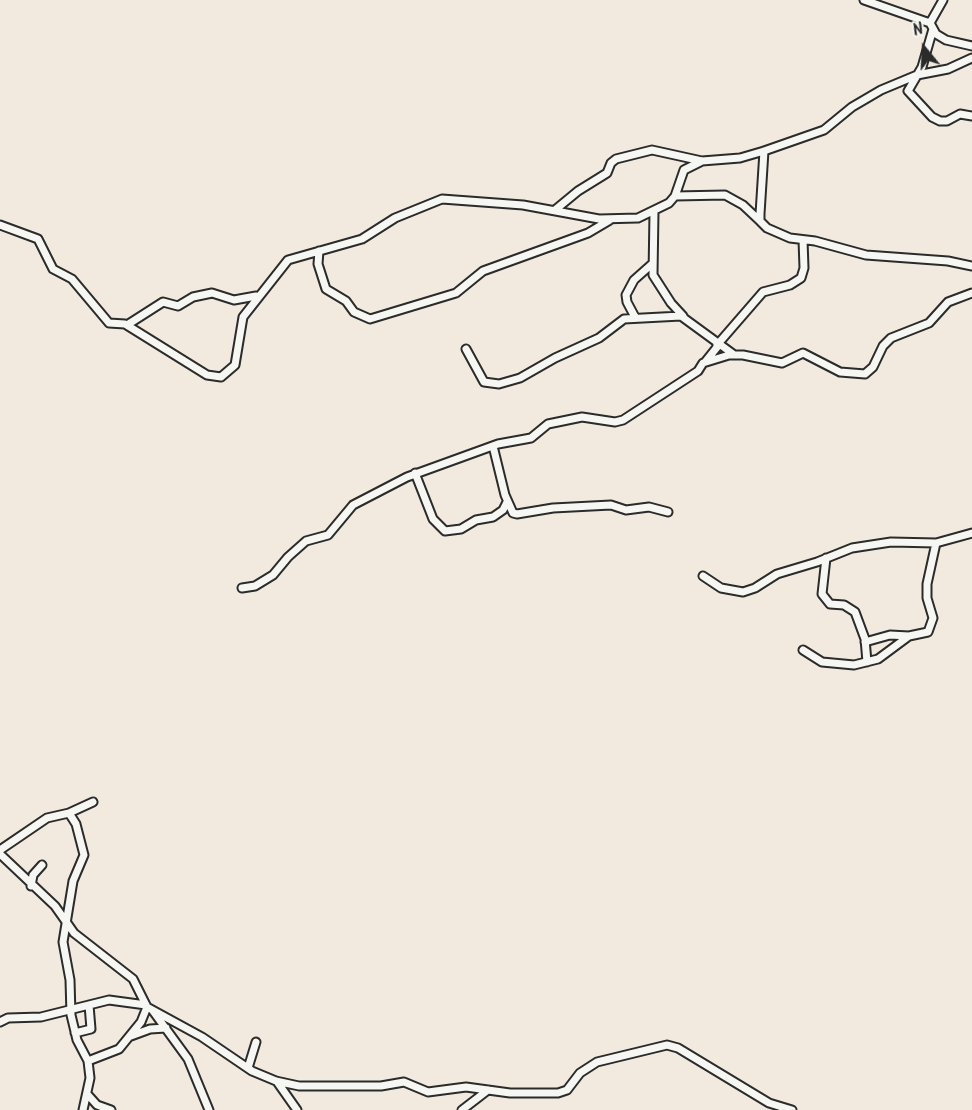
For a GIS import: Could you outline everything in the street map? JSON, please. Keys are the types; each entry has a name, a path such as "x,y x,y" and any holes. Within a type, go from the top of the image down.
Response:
{"street":[{"path":"864,0 932,26 946,40 972,46"},
{"path":"943,0 932,26 917,75 908,91 932,117 945,122 960,114 972,116"},
{"path":"555,210 578,191 607,173 615,159 656,149 702,161 740,158 824,130 852,107 874,94 917,75 948,69 972,58"},
{"path":"760,221 764,151"},
{"path":"0,225 38,239 53,269 72,279 107,322 127,325 207,375 221,377 236,365 240,324 285,262 362,239 395,218 442,199 555,210 586,217 633,219 654,212 675,196 684,170 702,161"},
{"path":"675,196 725,195 743,205 767,228 784,236 866,255 948,261 972,266"},
{"path":"654,212 652,264 657,284 684,317 717,345 734,355 782,363 803,353 840,372 865,374 873,367 891,338 929,323 948,302 972,293"},
{"path":"319,251 318,264 326,289 346,301 354,312 370,319 456,293 483,271 588,233 613,219"},
{"path":"242,588 255,586 273,575 306,541 328,536 345,513 360,500 415,473 493,446 528,439 548,424 575,418 623,420 698,371 717,345 763,292 790,285 801,278 804,268 803,240"},
{"path":"635,317 627,302 626,294 634,280 652,264"},
{"path":"127,325 163,302 178,306 207,293 234,300 259,295"},
{"path":"466,349 484,382 499,384 520,378 555,358 599,338 624,319 684,317"},
{"path":"706,361 734,355"},
{"path":"493,446 507,502 513,513 611,505 626,510 650,507 668,512"},
{"path":"415,473 433,519 445,531 461,529 476,520 493,517 503,510 507,502"},
{"path":"703,576 729,591 743,592 763,585 777,574 844,550 874,543 936,543 972,533"},
{"path":"865,642 890,635 909,636 926,633 932,627 933,618 927,598 927,584 936,543"},
{"path":"826,558 822,594 830,604 844,605 854,610 865,642 867,662"},
{"path":"803,650 822,662 839,665 867,662 891,651 909,636"},
{"path":"93,802 69,813 47,818 0,852 31,886 55,906 74,933 133,979 149,1007 166,1028 194,1071 209,1110"},
{"path":"69,813 76,824 84,855 76,871 64,919 63,946 70,980 75,1033 88,1061 90,1078 83,1110"},
{"path":"31,886 33,875 42,866"},
{"path":"0,1022 8,1018 41,1017 109,1000 149,1007 202,1037 248,1068 276,1081 299,1086 381,1086 404,1082 428,1092 466,1087 558,1093 567,1090 580,1073 597,1062 667,1045 678,1048 769,1103 792,1110"},
{"path":"75,1033 91,1029 89,1005"},
{"path":"88,1061 115,1052 141,1022 149,1007"},
{"path":"129,1037 150,1029 166,1028"},
{"path":"248,1068 256,1042"},
{"path":"276,1081 297,1110"},
{"path":"462,1110 488,1090"},
{"path":"88,1095 97,1105 111,1110"}]}
